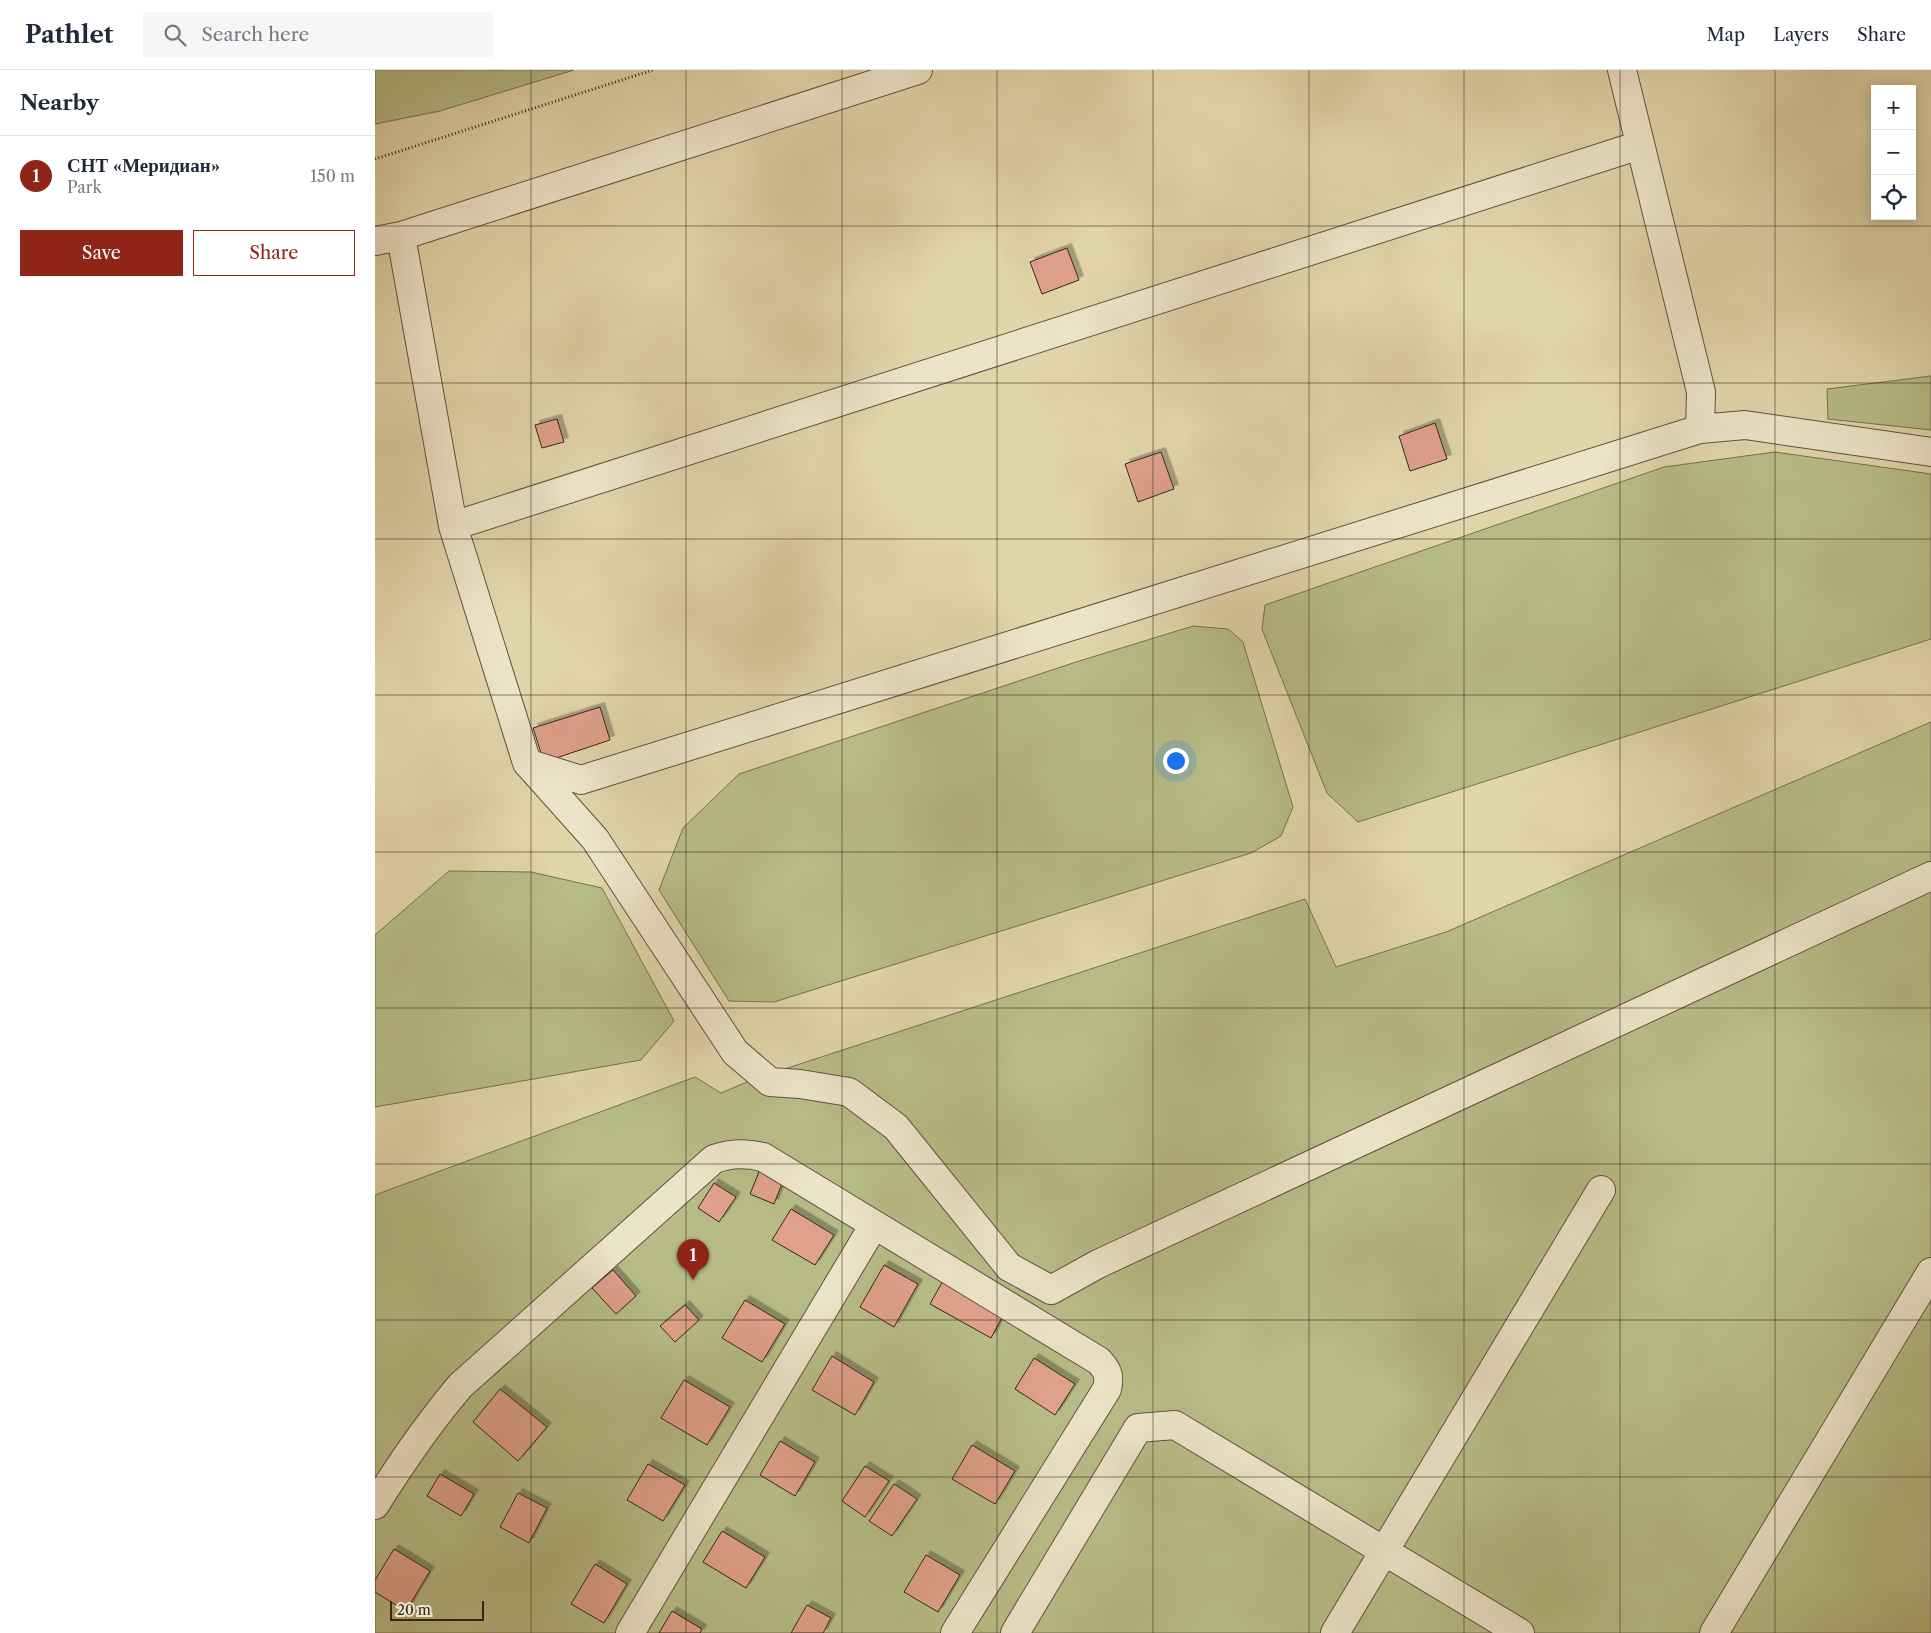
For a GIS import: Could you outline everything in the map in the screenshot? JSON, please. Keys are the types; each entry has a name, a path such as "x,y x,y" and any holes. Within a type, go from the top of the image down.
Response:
{"street":[{"path":"918,70 388,239 453,526 527,762 595,839 735,1052 770,1082 800,1084 849,1092 896,1127 1009,1267 1051,1290 1107,1260 1931,876"},
{"path":"1622,70 1701,392 1700,429"},
{"path":"453,526 1640,145"},
{"path":"527,762 581,780 1700,429 1745,425 1931,452"},
{"path":"375,1505 407,1453 430,1421 460,1386 713,1159 728,1154 745,1153 763,1157 1099,1361 1107,1370 1109,1378 1107,1389 955,1633"},
{"path":"1335,1633 1601,1190"},
{"path":"630,1633 874,1225"},
{"path":"1714,1633 1931,1272"},
{"path":"1015,1633 1138,1428 1175,1425 1520,1633"}],"path":[{"path":"375,159 653,70"}],"green space":[{"path":"375,70 574,70 440,111 375,124"},
{"path":"1931,376 1931,430 1828,419 1827,389"},
{"path":"1775,452 1931,474 1931,639 1358,822 1327,793 1262,629 1265,605 1664,467"},
{"path":"1193,626 1228,629 1243,642 1293,807 1281,836 1251,853 774,1002 729,1001 659,890 683,828 739,774 1076,662"},
{"path":"1931,722 1931,1633 375,1633 375,1195 695,1077 721,1093 754,1079 1305,899 1336,967 1446,932"},
{"path":"449,871 531,872 602,888 674,1021 641,1060 375,1107 375,935"}],"building":[{"path":"1067,248 1079,280 1042,294 1030,262"},
{"path":"557,419 564,442 542,448 535,425"},
{"path":"1435,423 1447,459 1410,471 1399,436"},
{"path":"1161,452 1174,489 1138,502 1125,464"},
{"path":"600,707 610,740 544,762 533,728"},
{"path":"761,1167 785,1176 774,1204 750,1194"},
{"path":"714,1183 736,1197 719,1222 698,1208"},
{"path":"791,1209 834,1235 815,1265 772,1240"},
{"path":"884,1265 918,1284 894,1327 860,1307"},
{"path":"613,1270 636,1296 616,1314 592,1288"},
{"path":"945,1277 1006,1310 991,1338 930,1304"},
{"path":"745,1300 785,1324 762,1362 722,1338"},
{"path":"685,1305 699,1320 675,1342 660,1326"},
{"path":"832,1356 874,1382 855,1415 812,1390"},
{"path":"1034,1358 1075,1384 1055,1415 1015,1389"},
{"path":"684,1380 730,1407 707,1445 661,1418"},
{"path":"500,1389 547,1427 518,1461 473,1422"},
{"path":"780,1441 815,1462 795,1496 760,1475"},
{"path":"972,1445 1015,1471 995,1504 952,1479"},
{"path":"648,1464 685,1485 663,1521 627,1500"},
{"path":"865,1466 889,1481 865,1517 842,1501"},
{"path":"440,1474 474,1494 461,1516 427,1496"},
{"path":"894,1484 917,1499 892,1536 869,1521"},
{"path":"518,1493 547,1508 529,1543 500,1527"},
{"path":"722,1531 765,1557 746,1588 703,1562"},
{"path":"394,1549 430,1571 406,1611 375,1592 375,1580"},
{"path":"926,1555 960,1575 938,1612 904,1592"},
{"path":"595,1564 627,1584 604,1623 571,1604"},
{"path":"807,1605 831,1618 823,1633 791,1633"},
{"path":"672,1611 702,1629 700,1633 659,1633"}],"place":[{"name":"СНТ «Меридиан»","path":"693,1280"}]}
